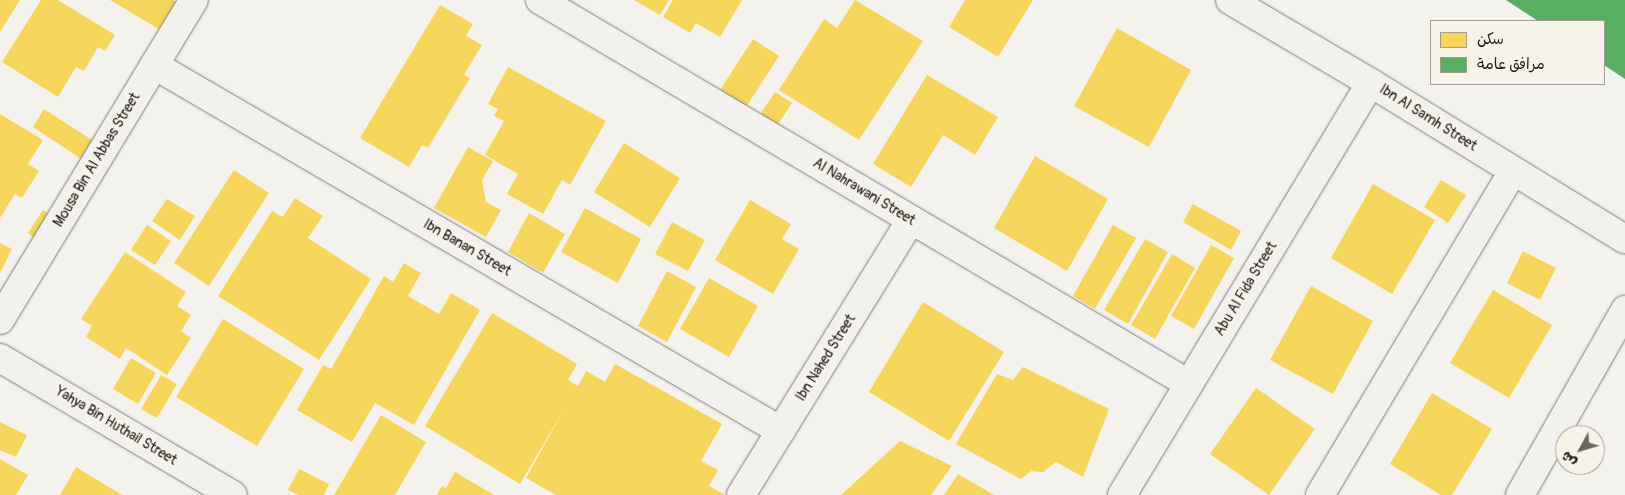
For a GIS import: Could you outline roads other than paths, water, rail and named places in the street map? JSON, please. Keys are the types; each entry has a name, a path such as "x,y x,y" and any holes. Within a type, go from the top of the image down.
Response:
{"street":[{"name":"Mousa Bin Al Abbas Street","path":"0,320 194,0"},
{"name":"Al Nahrawani Street","path":"540,0 1189,384"},
{"name":"Ibn Al Samh Street","path":"1230,0 1371,82 1625,240"},
{"name":"Ibn Banan Street","path":"154,65 780,431"},
{"name":"Abu Al Fida Street","path":"1122,495 1371,82"},
{"path":"1320,495 1513,171"},
{"name":"Ibn Nahed Street","path":"741,495 911,220"},
{"path":"1520,495 1625,310"},
{"name":"Yahya Bin Huthail Street","path":"0,358 233,495"}]}
